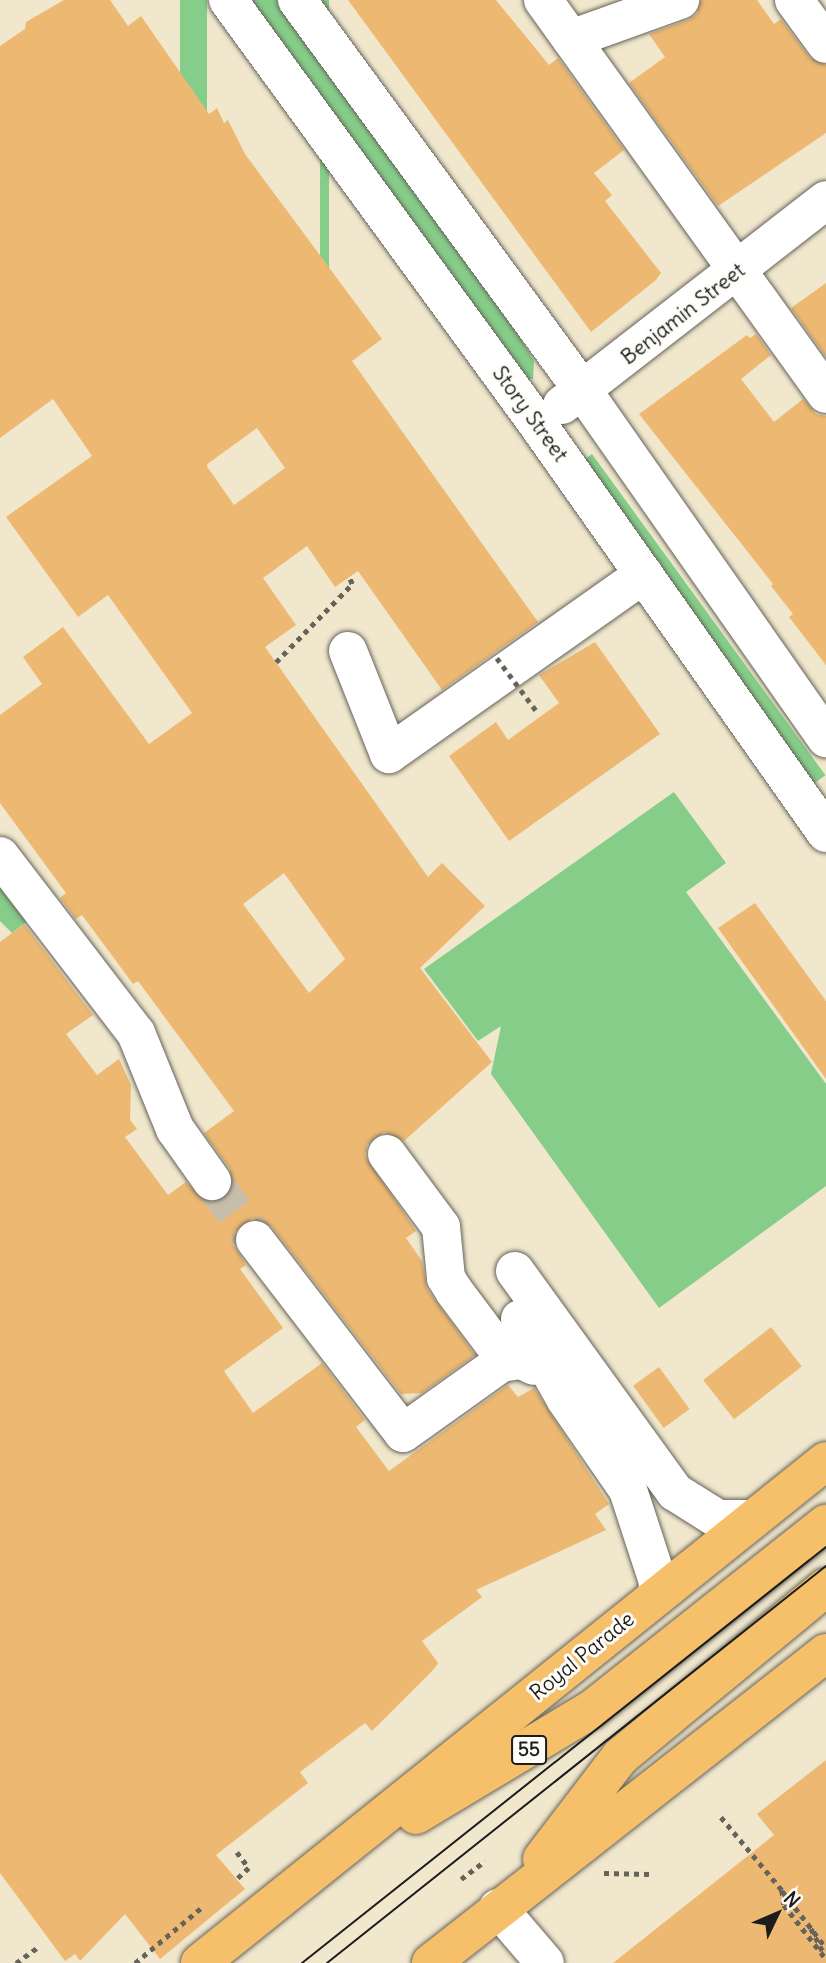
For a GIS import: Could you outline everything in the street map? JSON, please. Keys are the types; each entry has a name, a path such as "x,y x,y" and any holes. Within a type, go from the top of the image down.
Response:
{"main road":[{"name":"Royal Parade","path":"200,1963 826,1461"},
{"name":"Royal Parade","path":"339,1852 403,1822 530,1750 591,1710 826,1524"},
{"path":"670,1585 703,1621 724,1668"},
{"path":"506,1902 620,1757 724,1668 826,1587"},
{"path":"431,1963 826,1653"}],"street":[{"name":"Story Street","path":"228,0 536,422 826,833"},
{"path":"297,0 583,391 826,738"},
{"path":"543,0 826,394"},
{"path":"571,39 680,0"},
{"path":"794,0 826,44"},
{"name":"Benjamin Street","path":"536,422 583,391 826,200"},
{"path":"348,651 389,754 645,574"},
{"path":"0,856 136,1033 175,1129 212,1181"},
{"path":"387,1154 441,1227 446,1278 454,1291 489,1340 520,1360 542,1370 566,1400 628,1490 658,1582 670,1585 636,1459 596,1403 557,1329"},
{"path":"255,1240 403,1433 501,1363 520,1360"},
{"path":"566,1400 505,1278 557,1329 681,1498 719,1519 753,1519"},
{"path":"506,1902 545,1963"}],"path":[{"path":"276,662 352,584 349,577"},
{"path":"497,658 538,713"},
{"path":"721,1817 826,1948"},
{"path":"237,1852 250,1868 237,1879"},
{"path":"461,1880 485,1861"},
{"path":"782,1890 783,1905 826,1959"},
{"path":"135,1963 201,1908"},
{"path":"808,1924 826,1959"},
{"path":"16,1963 37,1948"}],"green space":[{"path":"180,0 207,0 207,498 180,498"},
{"path":"250,0 281,0 518,334 534,361 533,379 528,379"},
{"path":"320,0 329,0 329,425 320,425"},
{"path":"592,454 825,775 812,785 578,464"},
{"path":"674,792 726,863 686,892 826,1084 826,1186 659,1308 491,1074 501,1026 478,1041 424,969"},
{"path":"0,878 30,919 12,933 0,921"}],"building":[{"path":"64,0 110,0 128,26 141,16 209,114 217,108 224,123 228,120 245,154 382,339 352,361 538,622 442,690 358,571 335,587 307,546 263,578 296,625 265,647 428,877 442,863 485,906 420,968 492,1062 404,1141 384,1132 367,1145 365,1156 416,1231 406,1238 422,1261 427,1289 475,1355 422,1393 401,1394 272,1227 253,1218 235,1232 233,1244 246,1265 240,1269 283,1328 224,1371 253,1413 322,1363 365,1420 356,1427 389,1471 508,1385 518,1397 534,1388 609,1504 595,1514 606,1530 476,1590 482,1597 422,1641 438,1663 434,1669 372,1731 365,1723 300,1772 308,1783 216,1855 245,1889 160,1959 125,1914 80,1961 75,1954 65,1961 0,1873 0,942 24,924 93,1015 66,1034 97,1075 119,1059 131,1085 130,1120 137,1129 125,1137 168,1195 186,1182 204,1201 224,1199 232,1191 230,1169 204,1133 234,1111 138,981 133,984 82,915 76,919 60,898 66,893 0,803 0,715 42,684 23,657 63,627 149,744 192,713 108,595 78,617 6,517 92,456 53,399 0,438 0,46 25,29 26,22","holes":["257,428 285,468 234,505 206,465","284,873 345,959 309,993 243,904"]},
{"path":"348,0 496,0 549,65 558,58 624,150 594,173 612,195 605,201 661,273 656,280 591,332"},
{"path":"701,0 757,0 774,24 781,19 809,57 826,65 826,133 718,206 629,83 665,57 649,34 688,20 697,14"},
{"path":"826,283 826,357 791,308"},
{"path":"756,334 771,355 741,379 774,422 803,399 816,414 826,416 826,665 789,617 793,614 771,586 773,584 639,414 747,335 750,338"},
{"path":"595,642 660,734 509,841 449,756 496,722 508,740 559,703 539,675"},
{"path":"755,903 826,1001 826,1079 718,928"},
{"path":"771,1327 802,1366 734,1419 703,1380"},
{"path":"659,1367 690,1409 664,1428 633,1386"},
{"path":"826,1760 826,1963 613,1963 774,1835 757,1814"}],"tunnel":[{"path":"212,1181 255,1240"}],"tram line":[{"path":"302,1963 826,1547"},
{"path":"327,1963 826,1566"}]}
